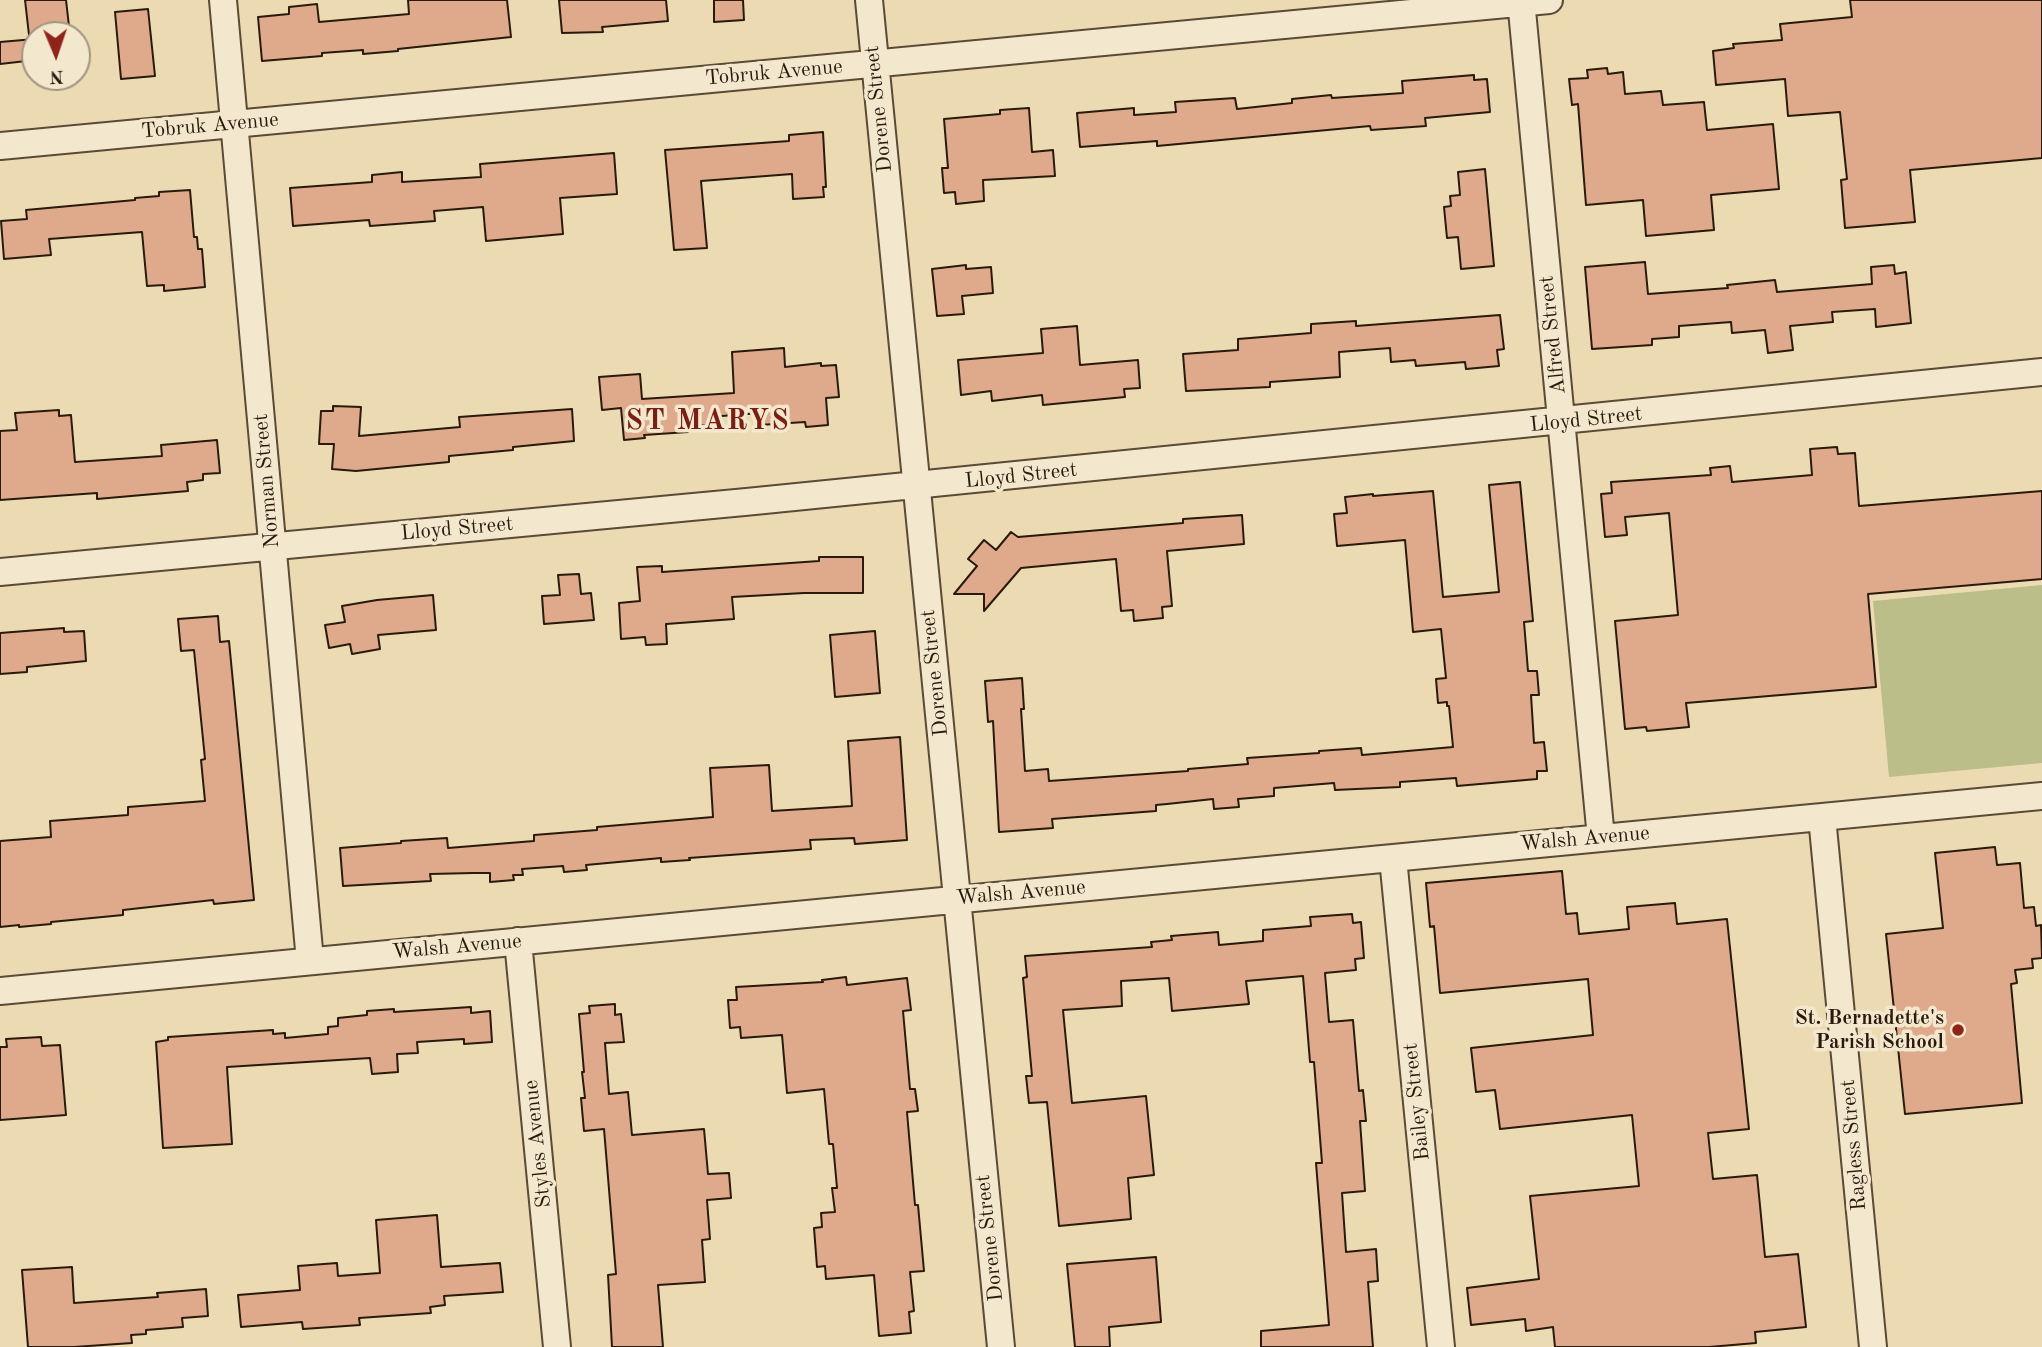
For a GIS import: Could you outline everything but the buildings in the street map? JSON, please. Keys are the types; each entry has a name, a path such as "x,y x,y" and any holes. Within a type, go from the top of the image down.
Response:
{"street":[{"name":"Norman Street","path":"223,0 310,961"},
{"name":"Dorene Street","path":"869,0 1000,1347"},
{"name":"Tobruk Avenue","path":"0,146 1549,0"},
{"name":"Alfred Street","path":"1521,1 1601,838"},
{"name":"Lloyd Street","path":"0,572 916,486 2042,372"},
{"name":"Walsh Avenue","path":"0,991 2042,796"},
{"name":"Ragless Street","path":"1822,817 1873,1347"},
{"name":"Bailey Street","path":"1393,858 1441,1347"},
{"name":"Styles Avenue","path":"517,942 558,1347"}],"green space":[{"path":"2042,585 2042,763 1889,777 1873,601"}],"place":[{"name":"St. Bernadette's Parish School","path":"1958,1030"}],"district":[{"name":"ST MARYS","path":"708,422"}]}
